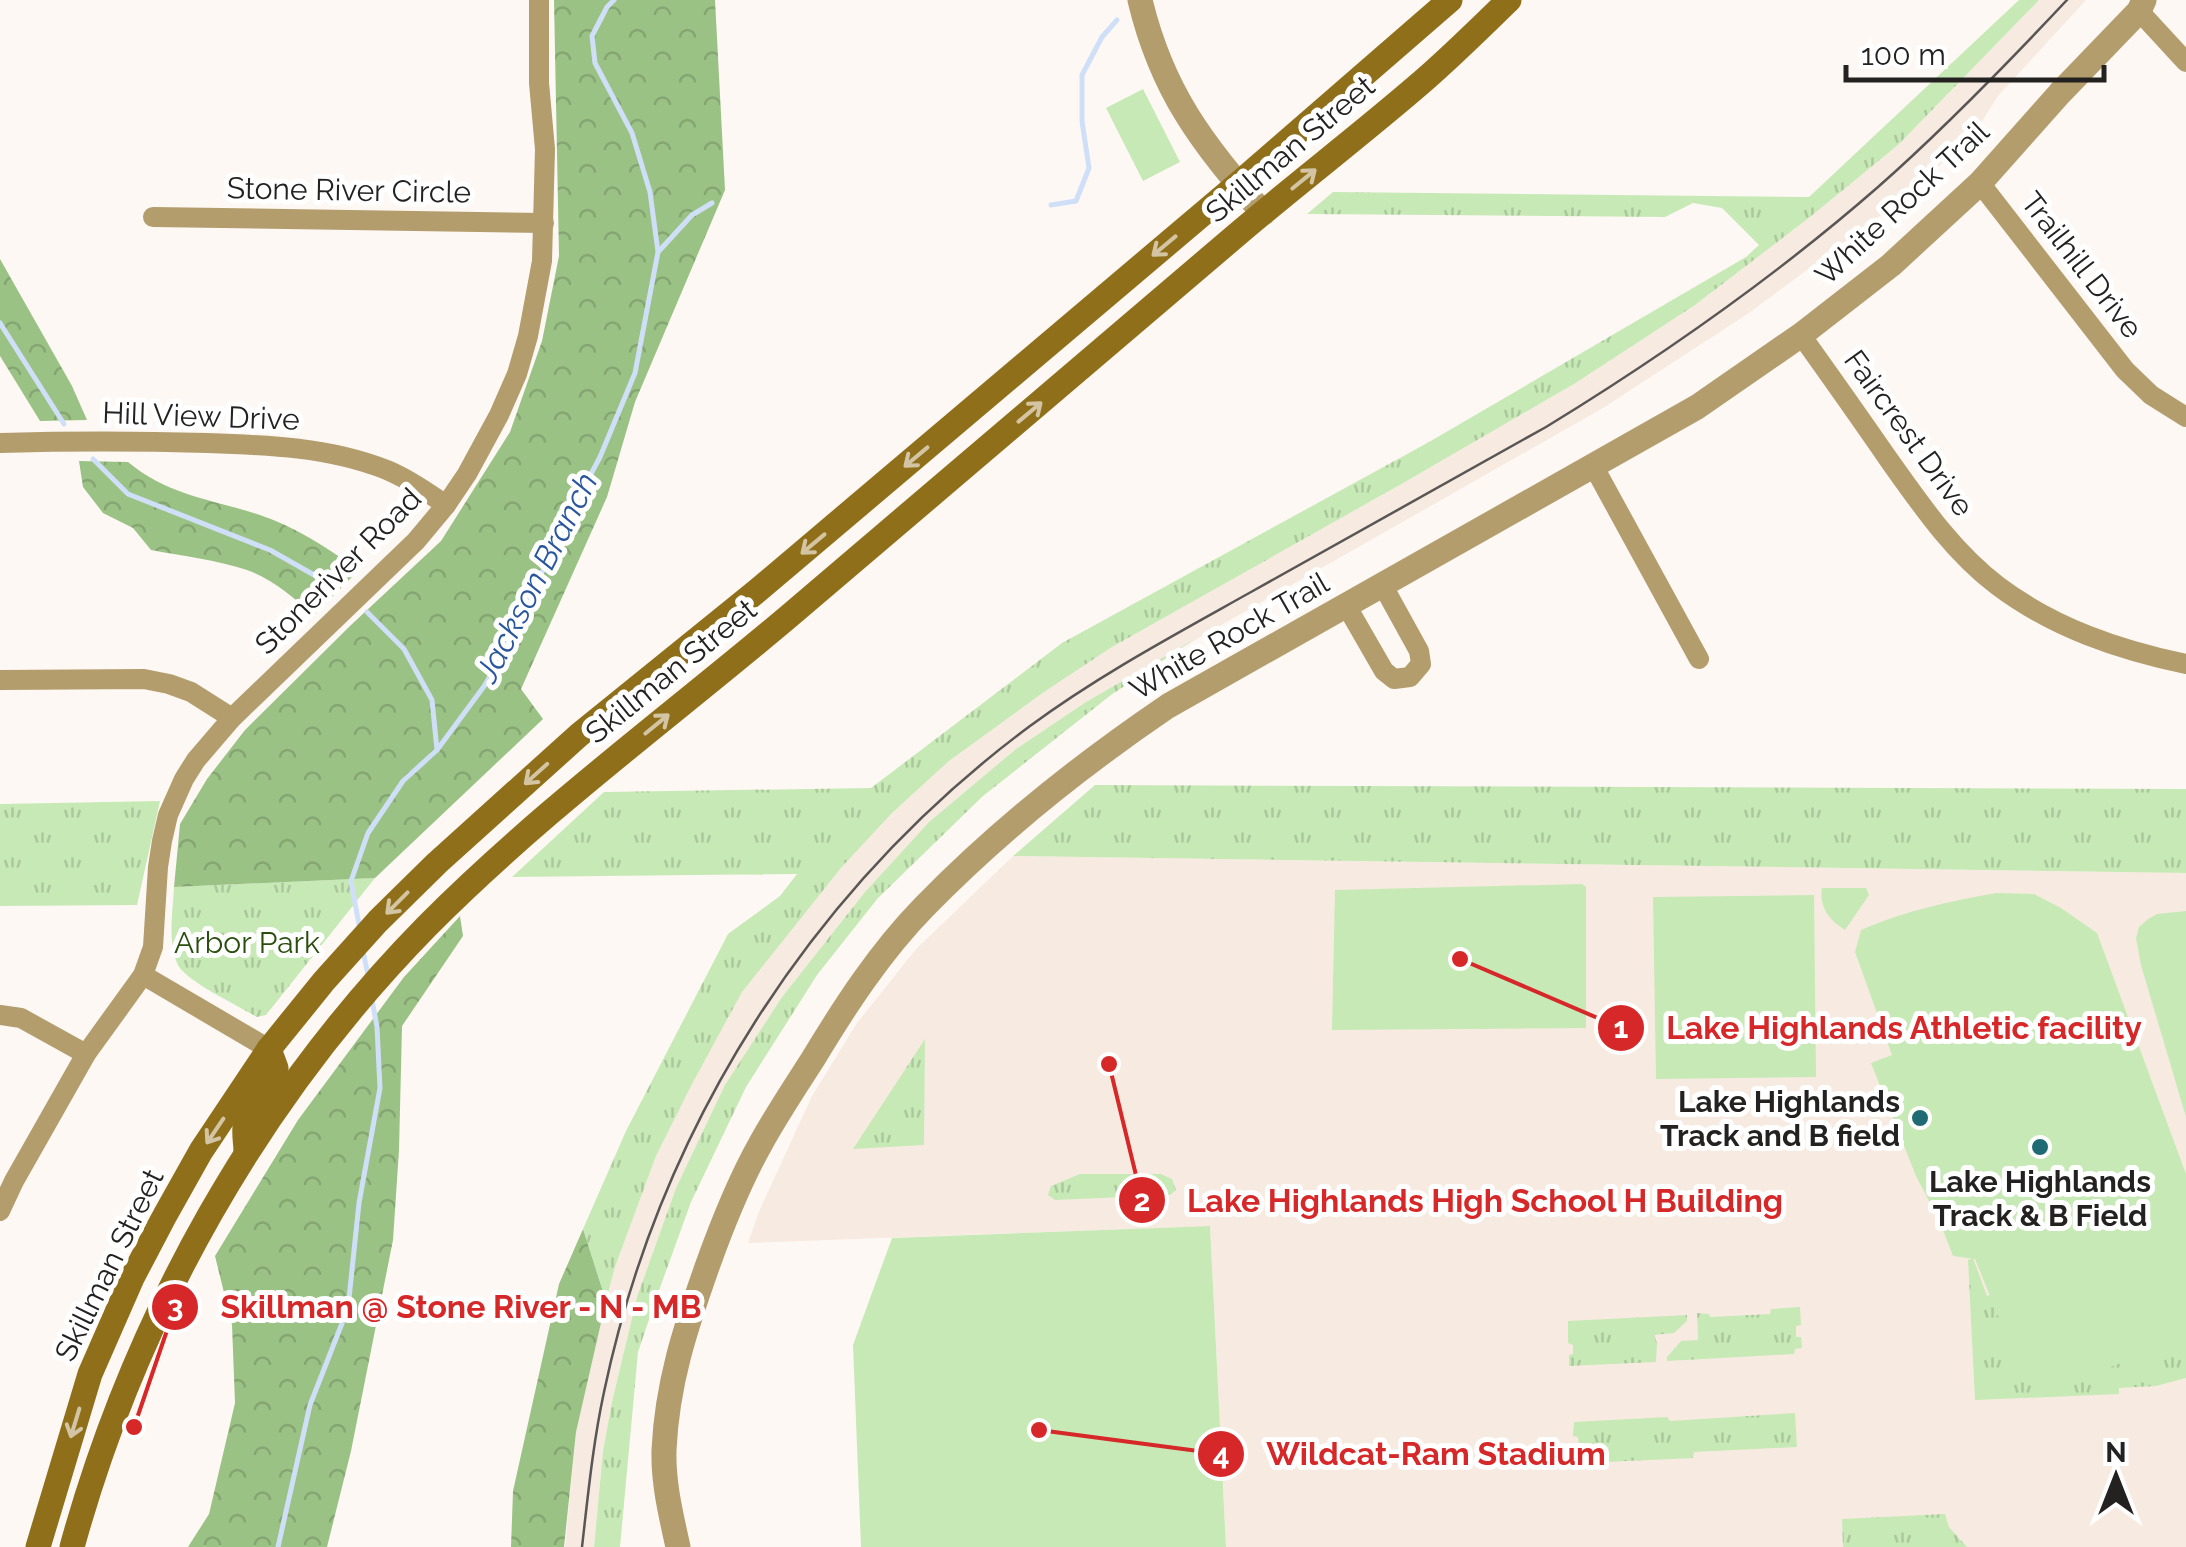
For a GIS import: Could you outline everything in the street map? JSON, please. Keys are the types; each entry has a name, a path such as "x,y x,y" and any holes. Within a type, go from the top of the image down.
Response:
{"main road":[{"name":"Skillman Street","path":"38,1547 90,1374 132,1278 201,1151 276,1040 378,921 580,735 754,593 1450,0"},
{"name":"Skillman Street","path":"72,1547 116,1414 184,1261 246,1152 361,998 442,912 545,817 782,622 1263,212 1422,83 1509,0"},
{"path":"674,657 699,690"},
{"path":"246,1152 245,1124 274,1078 276,1040"}],"street":[{"name":"Stoneriver Road","path":"143,975 154,947 158,867 168,815 196,760 232,718 416,541 467,474 499,416 528,336 538,290 544,223 539,0"},
{"path":"1140,0 1154,52 1174,96 1192,126 1263,212"},
{"path":"2148,4 2186,62"},
{"name":"White Rock Trail","path":"678,1547 664,1454 669,1393 682,1336 724,1220 760,1144 832,1028 876,964 921,910 976,854 1106,749 1168,706 1697,407 1802,335 1891,265 1980,183 2060,93 2148,4"},
{"name":"Trailhill Drive","path":"1980,183 2126,370 2152,396 2186,417"},
{"name":"Stone River Circle","path":"153,218 544,223"},
{"name":"Faircrest Drive","path":"1802,335 1931,519 1996,585 2076,632 2132,652 2186,664"},
{"name":"Hill View Drive","path":"0,443 287,446 338,454 388,470 446,505"},
{"path":"1594,467 1699,659"},
{"path":"1346,605 1384,671 1394,679 1410,677 1420,664 1419,651 1382,584"},
{"path":"0,680 144,679 191,692 232,718"},
{"path":"0,1212 14,1180 86,1054 143,975 240,1030 276,1040"},
{"path":"0,1015 20,1018 86,1054"}],"shaded area":[{"path":"2039,0 2086,0 1998,96 1972,137 1888,210 1749,313 1603,408 1086,702 1016,749 929,822 865,892 782,997 725,1086 676,1188 637,1297 603,1451 594,1547 565,1547 576,1432 590,1365 615,1267 656,1156 742,991 841,868 892,813 949,761 1112,647 1574,384 1695,305 1898,145"},
{"path":"1013,856 2186,873 2186,1547 1226,1547 1210,1226 748,1243 812,1096 857,1023 916,949"}],"green space":[{"path":"554,0 715,0 725,190 635,402 607,497 521,689 543,719 375,878 174,887 180,824 207,779 245,730 441,541 510,432 542,341 559,256"},
{"path":"2019,0 2039,0 1898,145 1695,305 1574,384 1112,647 949,761 892,813 841,868 742,992 656,1156 606,1301 583,1229 626,1131 728,934 780,896 797,874 512,877 604,792 871,788 1062,643 1429,442 1746,257 1759,245 1722,208 1693,203 1665,217 1307,214 1333,192 1809,197"},
{"path":"1143,89 1180,162 1143,181 1106,108"},
{"path":"0,259 87,420 40,421 0,356"},
{"path":"79,461 128,462 174,489 284,525 359,570 314,615 274,584 247,570 151,550 133,528 103,513 83,487"},
{"path":"1195,639 1111,695 983,796 878,898 817,975 746,1087 691,1202 638,1352 620,1547 594,1547 603,1451 637,1297 676,1188 725,1085 782,997 865,892 929,822 1016,749 1086,702"},
{"path":"1095,785 2186,789 2186,873 1013,856"},
{"path":"160,801 137,905 0,906 0,804"},
{"name":"Arbor Park","path":"375,878 266,1015 257,1017 214,993 178,965 172,937 174,887"},
{"path":"1582,884 1586,887 1586,1028 1332,1030 1335,890"},
{"path":"1822,888 1866,888 1869,895 1845,930 1826,912"},
{"name":"Lake Highlands Track & B Field","path":"1997,893 2034,894 2097,933 2186,1174 2186,1320 2164,1343 2138,1357 2053,1388 2026,1385 1975,1259 1953,1256 1916,1176 1871,1063 1892,1055 1855,952 1861,930 1928,907"},
{"path":"1814,895 1816,1077 1656,1079 1653,897"},
{"path":"2186,911 2186,1117 2136,938 2139,927 2157,914"},
{"path":"460,916 463,936 402,1026 393,1240 351,1451 327,1547 188,1547 209,1514 235,1403 232,1325 215,1256 298,1120 404,977"},
{"path":"925,1039 924,1145 853,1149"},
{"path":"1080,1174 1161,1174 1172,1179 1176,1190 1170,1195 1055,1200 1048,1195 1051,1186"},
{"path":"1210,1226 1226,1547 861,1547 853,1345 892,1238"},
{"path":"583,1229 606,1301 576,1432 564,1547 511,1547 513,1491 559,1284"},
{"path":"1973,1258 1987,1296 2002,1291 2186,1289 2186,1378 2156,1386 2119,1388 2119,1394 1975,1400 1968,1260"},
{"path":"1800,1307 1801,1325 1796,1326 1796,1337 1801,1337 1802,1348 1795,1349 1794,1354 1667,1361 1681,1341 1698,1340 1697,1313 1710,1317 1770,1314 1771,1309"},
{"path":"1687,1315 1687,1321 1674,1333 1654,1335 1656,1362 1569,1366 1573,1345 1568,1343 1568,1321"},
{"path":"1795,1413 1797,1447 1694,1452 1693,1458 1584,1463 1583,1458 1574,1458 1574,1448 1579,1447 1578,1437 1573,1436 1574,1422"},
{"path":"1945,1514 1949,1527 1967,1547 1843,1547 1842,1519"}],"waterway":[{"name":"Jackson Branch","path":"360,930 351,881 368,833 403,781 437,750 485,685 600,457 635,373 658,252 650,192 632,133 595,63 592,36 614,0"},
{"path":"1051,205 1076,201 1089,168 1082,121 1082,75 1102,37 1117,20"},
{"path":"659,251 692,215 712,203"},
{"path":"0,323 64,424"},
{"path":"93,459 128,494 270,550 337,588"},
{"path":"367,612 404,649 432,700 437,750"},
{"name":"Jackson Branch","path":"363,951 368,975"},
{"name":"Jackson Branch","path":"278,1547 310,1405 348,1308 359,1203 380,1088 372,1000"}],"tram line":[{"path":"582,1547 604,1392 629,1294 664,1198 706,1107 756,1020 814,938 879,861 951,790 1083,689 1546,427 1717,314 1878,187 1975,96 2067,0"}],"place":[{"name":"Lake Highlands Athletic facility","path":"1460,959"},
{"name":"Lake Highlands High School H Building","path":"1109,1064"},
{"name":"Lake Highlands Track and B field","path":"1920,1118"},
{"name":"Lake Highlands Track & B Field","path":"2040,1147"},
{"name":"Skillman @ Stone River - N - MB","path":"134,1427"},
{"name":"Wildcat-Ram Stadium","path":"1039,1430"}]}
